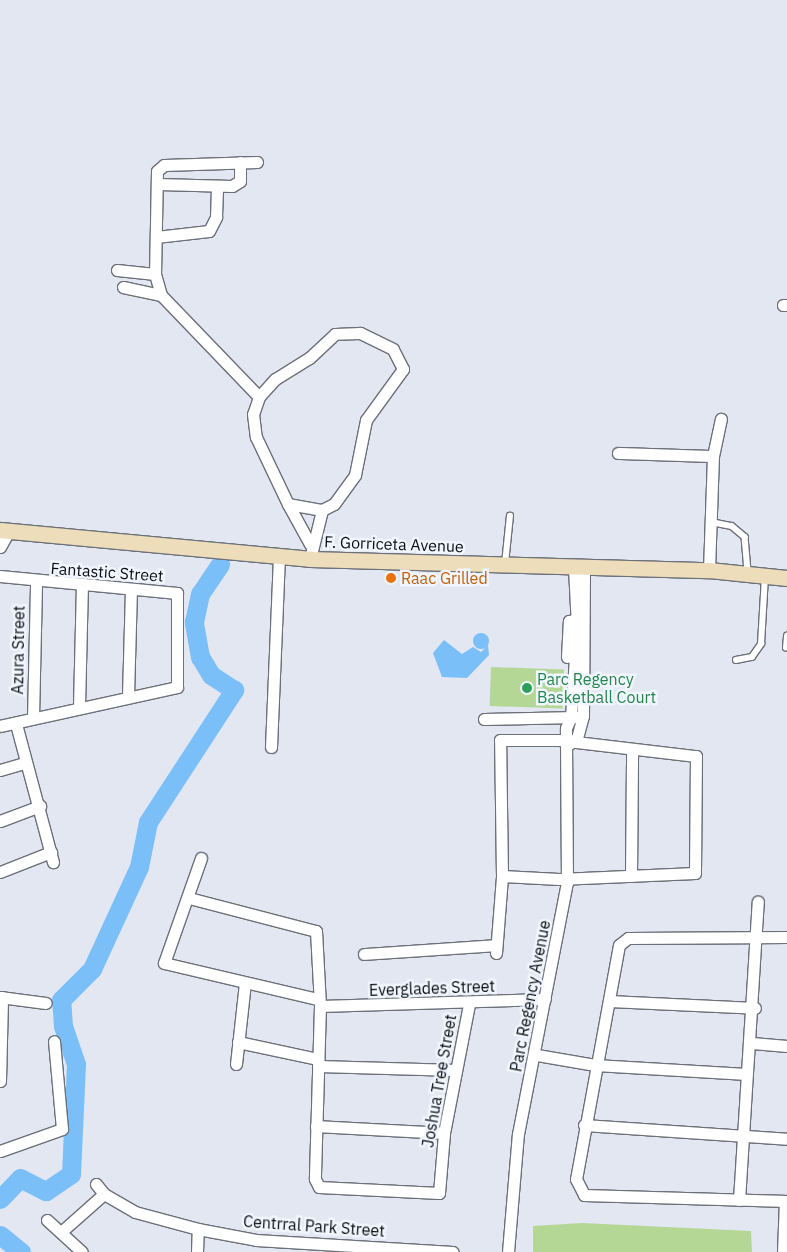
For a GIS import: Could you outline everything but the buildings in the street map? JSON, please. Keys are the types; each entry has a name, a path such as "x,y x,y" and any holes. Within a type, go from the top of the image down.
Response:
{"main road":[{"name":"F. Gorriceta Avenue","path":"4,530 279,556 310,551 504,566 709,570 787,578"}],"street":[{"path":"158,184 217,186 237,184 240,162"},
{"path":"257,162 164,165 157,172 155,274 161,295 259,397"},
{"path":"156,237 209,231 216,217 217,186"},
{"path":"117,270 155,274"},
{"path":"123,288 161,295"},
{"path":"288,504 322,510 334,504 354,475 362,428 403,369 402,360 393,349 360,333 335,334 309,358 275,379 259,397 253,414 256,437 310,551"},
{"path":"709,570 713,456 721,418"},
{"path":"618,453 713,456"},
{"path":"310,551 322,510"},
{"path":"0,547 4,530"},
{"path":"271,747 279,556"},
{"path":"569,744 577,738 583,716 579,568"},
{"name":"Fantastic Street","path":"0,576 36,582 177,593 176,687 128,696"},
{"name":"Azura Street","path":"33,718 36,582"},
{"path":"79,706 82,586"},
{"path":"0,726 16,724 79,706 128,696 131,590"},
{"name":"Parc Regency Avenue","path":"508,1252 518,1134 537,1055 566,879 569,744 566,728 568,718 568,631 569,621 581,619"},
{"path":"484,719 568,718 583,716"},
{"path":"0,872 52,857 40,806 25,763 16,724"},
{"path":"364,954 496,949 502,876 500,740 569,744 632,752 696,756 695,873 566,879 502,876"},
{"path":"631,876 632,752"},
{"path":"0,770 25,763"},
{"path":"0,821 40,806"},
{"path":"200,858 189,898 315,928 319,1002 316,1126 444,1133"},
{"name":"Everglades Street","path":"189,898 164,963 319,1002 469,1004 545,999"},
{"path":"739,1200 747,1074 755,1008 758,902"},
{"path":"783,1252 786,1201 584,1195 576,1179 584,1125 609,1000 617,947 628,938 787,937"},
{"path":"236,1064 245,983"},
{"path":"0,1081 1,997 46,1003"},
{"path":"609,1000 755,1008"},
{"name":"Joshua Tree Street","path":"316,1126 317,1186 439,1193 444,1133 469,1004"},
{"path":"0,1151 62,1129 54,1041"},
{"path":"238,1042 318,1062 456,1070"},
{"path":"752,1044 787,1046"},
{"path":"537,1055 595,1065 747,1074"},
{"path":"584,1125 787,1139"},
{"name":"Centrral Park Street","path":"96,1184 104,1194 135,1212 256,1246 453,1252"},
{"path":"61,1232 104,1194"},
{"path":"47,1220 82,1252"},
{"path":"197,1252 198,1229"}],"lane":[{"path":"504,566 510,516"},
{"path":"711,522 732,526 745,537 748,575"},
{"path":"736,660 752,657 761,644 764,576"},
{"path":"786,648 787,636"}],"green space":[{"name":"Parc Regency Basketball Court","path":"491,667 564,670 563,709 490,706"},
{"path":"582,1223 751,1231 752,1252 533,1252 533,1226"}],"water":[{"path":"481,633 487,635 489,641 487,647 481,649 475,647 473,641 475,635"},
{"path":"444,640 462,654 473,647 481,652 488,645 489,655 467,678 442,677 433,653"}],"waterway":[{"path":"0,1199 20,1178 46,1191 71,1174 76,1064 63,1026 61,1000 92,969 139,867 148,822 234,690 211,675 200,657 194,622 200,594 220,564"},
{"path":"0,1235 21,1252"}],"place":[{"name":"Raac Grilled","path":"391,578"},
{"name":"Parc Regency Basketball Court","path":"527,688"}]}
